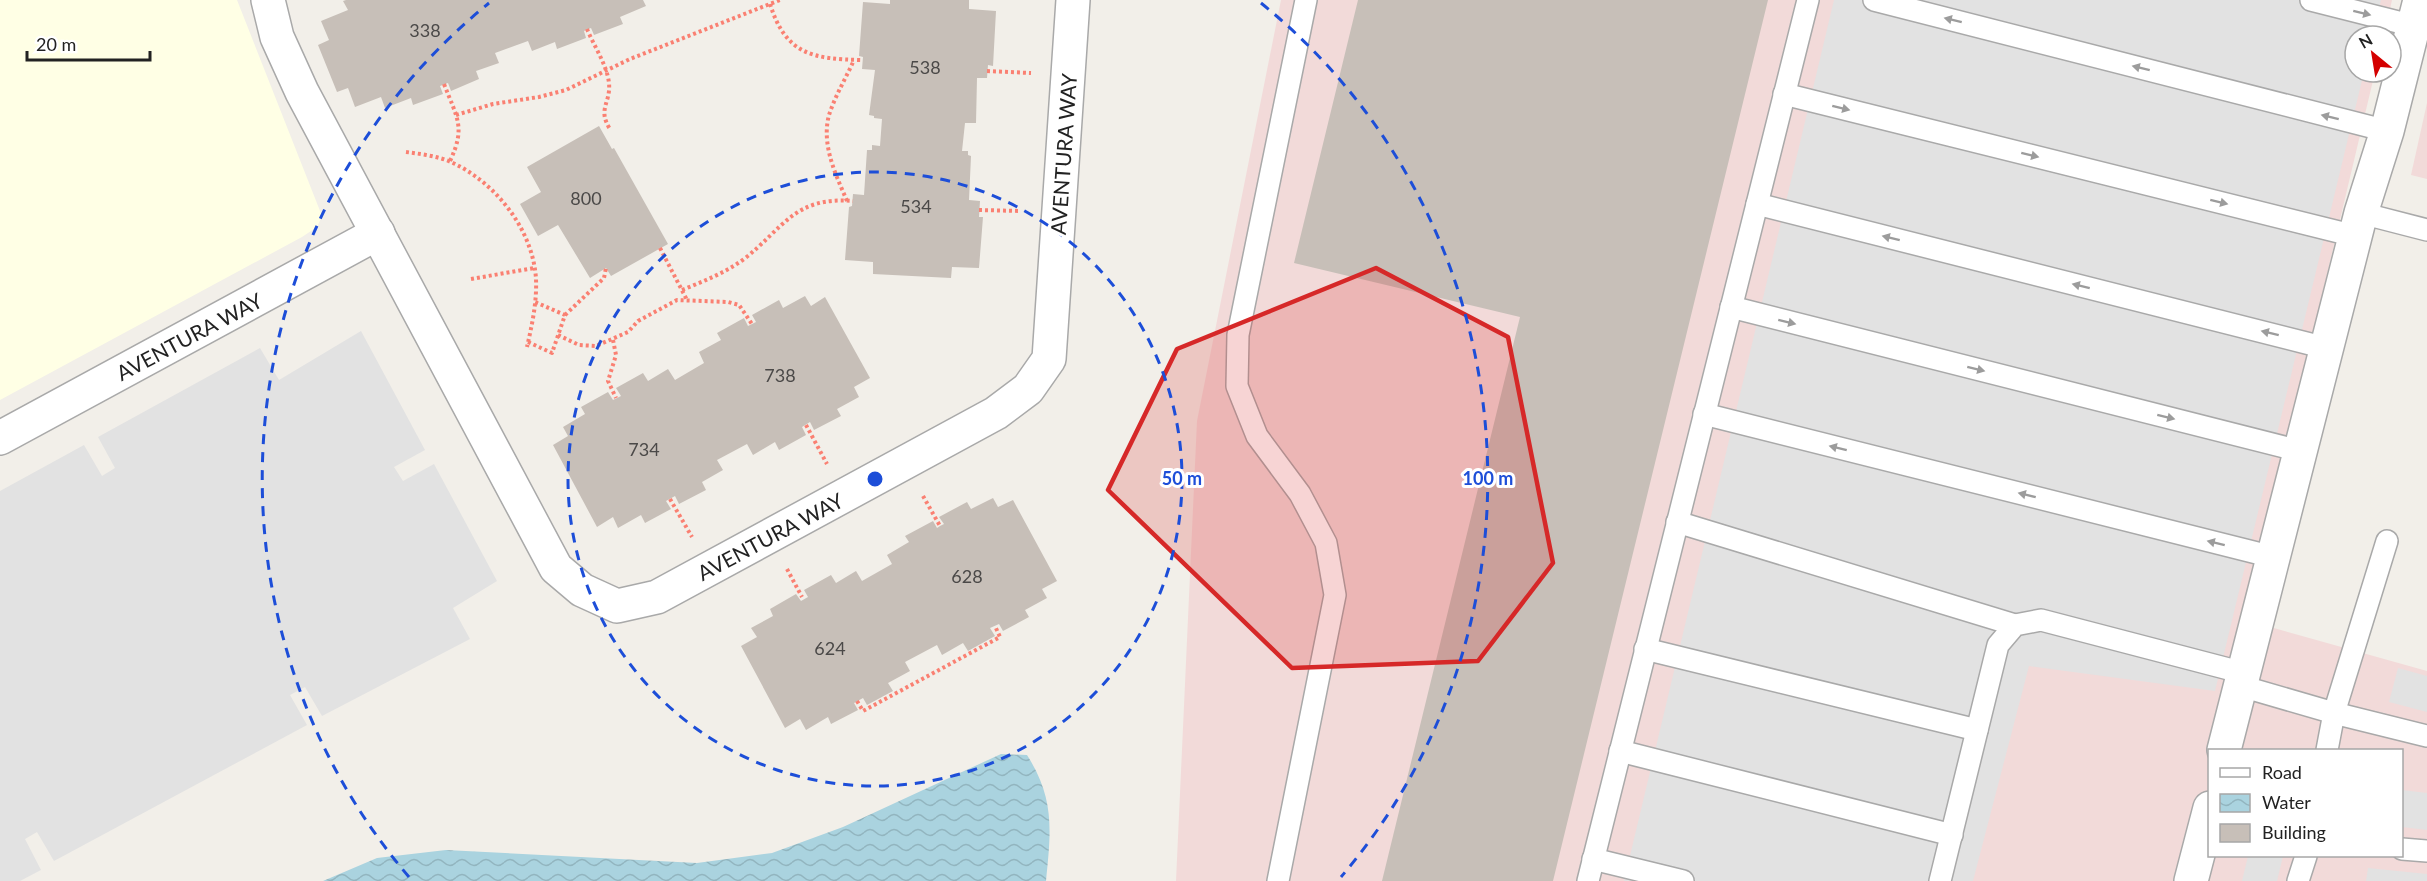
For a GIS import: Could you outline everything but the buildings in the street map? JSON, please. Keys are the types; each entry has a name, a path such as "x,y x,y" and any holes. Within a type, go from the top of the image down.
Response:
{"street":[{"name":"AVENTURA WAY","path":"268,0 277,37 302,92 556,568 582,590 617,606 657,597 996,413 1028,389 1049,359 1074,0"},
{"path":"2224,749 2358,225 2387,131 2417,13"},
{"name":"AVENTURA WAY","path":"0,438 378,233"},
{"path":"2191,881 2208,816"}],"lane":[{"path":"1278,881 1335,595 1326,543 1300,494 1257,436 1237,386 1238,335 1306,0"},
{"path":"1588,881 1808,0"},
{"path":"1874,0 2387,131"},
{"path":"2311,0 2417,13"},
{"path":"1784,94 2358,225 2427,230"},
{"path":"1757,204 2326,348"},
{"path":"1731,307 2300,451"},
{"path":"1704,414 2273,557"},
{"path":"1677,522 2015,625 2041,620 2242,679 2334,713 2427,736"},
{"path":"2327,749 2334,713 2387,541"},
{"path":"1940,881 1998,645 2015,625"},
{"path":"1646,649 1977,730"},
{"path":"1620,751 1952,835"},
{"path":"2403,849 2427,851"},
{"path":"2298,881 2305,857"},
{"path":"1593,859 1683,881"}],"path":[{"path":"456,115 493,104 566,90 630,59 780,0"},
{"path":"770,4 779,29 798,49 815,56 862,60"},
{"path":"587,29 609,84 603,111 604,121 610,129"},
{"path":"847,201 830,157 827,137 828,118 854,60"},
{"path":"444,84 459,128 459,142 450,161"},
{"path":"406,152 450,161 481,180 499,199 524,235 534,268 535,302 527,344 552,353 566,315 604,278 606,268"},
{"path":"682,290 725,272 745,258 782,222 805,207 822,202 853,201"},
{"path":"660,248 687,300"},
{"path":"471,279 534,268"},
{"path":"558,335 579,345 596,346 628,332 638,321 677,300 707,300 739,305 752,324"},
{"path":"535,302 566,315"},
{"path":"613,340 616,355 608,381 616,398"},
{"path":"857,701 863,711 1000,636 995,626"}],"highlighted area":[{"path":"1376,268 1508,337 1553,563 1478,661 1292,668 1108,490 1177,349"}],"shaded area":[{"path":"0,0 237,0 322,216 317,227 302,237 0,400"},
{"path":"1281,0 2392,0 2387,24 2343,24 2343,84 2372,84 2245,620 2427,671 2427,881 1176,881 1197,421"},
{"path":"1834,0 2381,0 2376,24 2343,24 2343,84 2361,84 2215,691 2029,666 1973,881 1624,881"},
{"path":"2427,103 2427,179 2411,175"},
{"path":"361,331 425,450 394,467 403,481 434,464 497,581 453,608 470,639 322,716 305,687 290,695 307,725 54,861 37,832 25,839 41,870 20,881 0,881 0,491 84,445 102,476 115,468 98,437 260,348 279,380"},
{"path":"2398,668 2427,676 2427,712 2389,702"},
{"path":"2403,790 2427,793 2427,830 2403,827"},
{"path":"2248,857 2283,857 2277,881 2242,881"},
{"path":"2368,868 2427,874 2427,881 2366,881"}],"water":[{"path":"1001,754 1027,755 1042,786 1047,801 1050,831 1046,881 323,881 377,858 446,850 697,863 772,853 843,827"}]}
